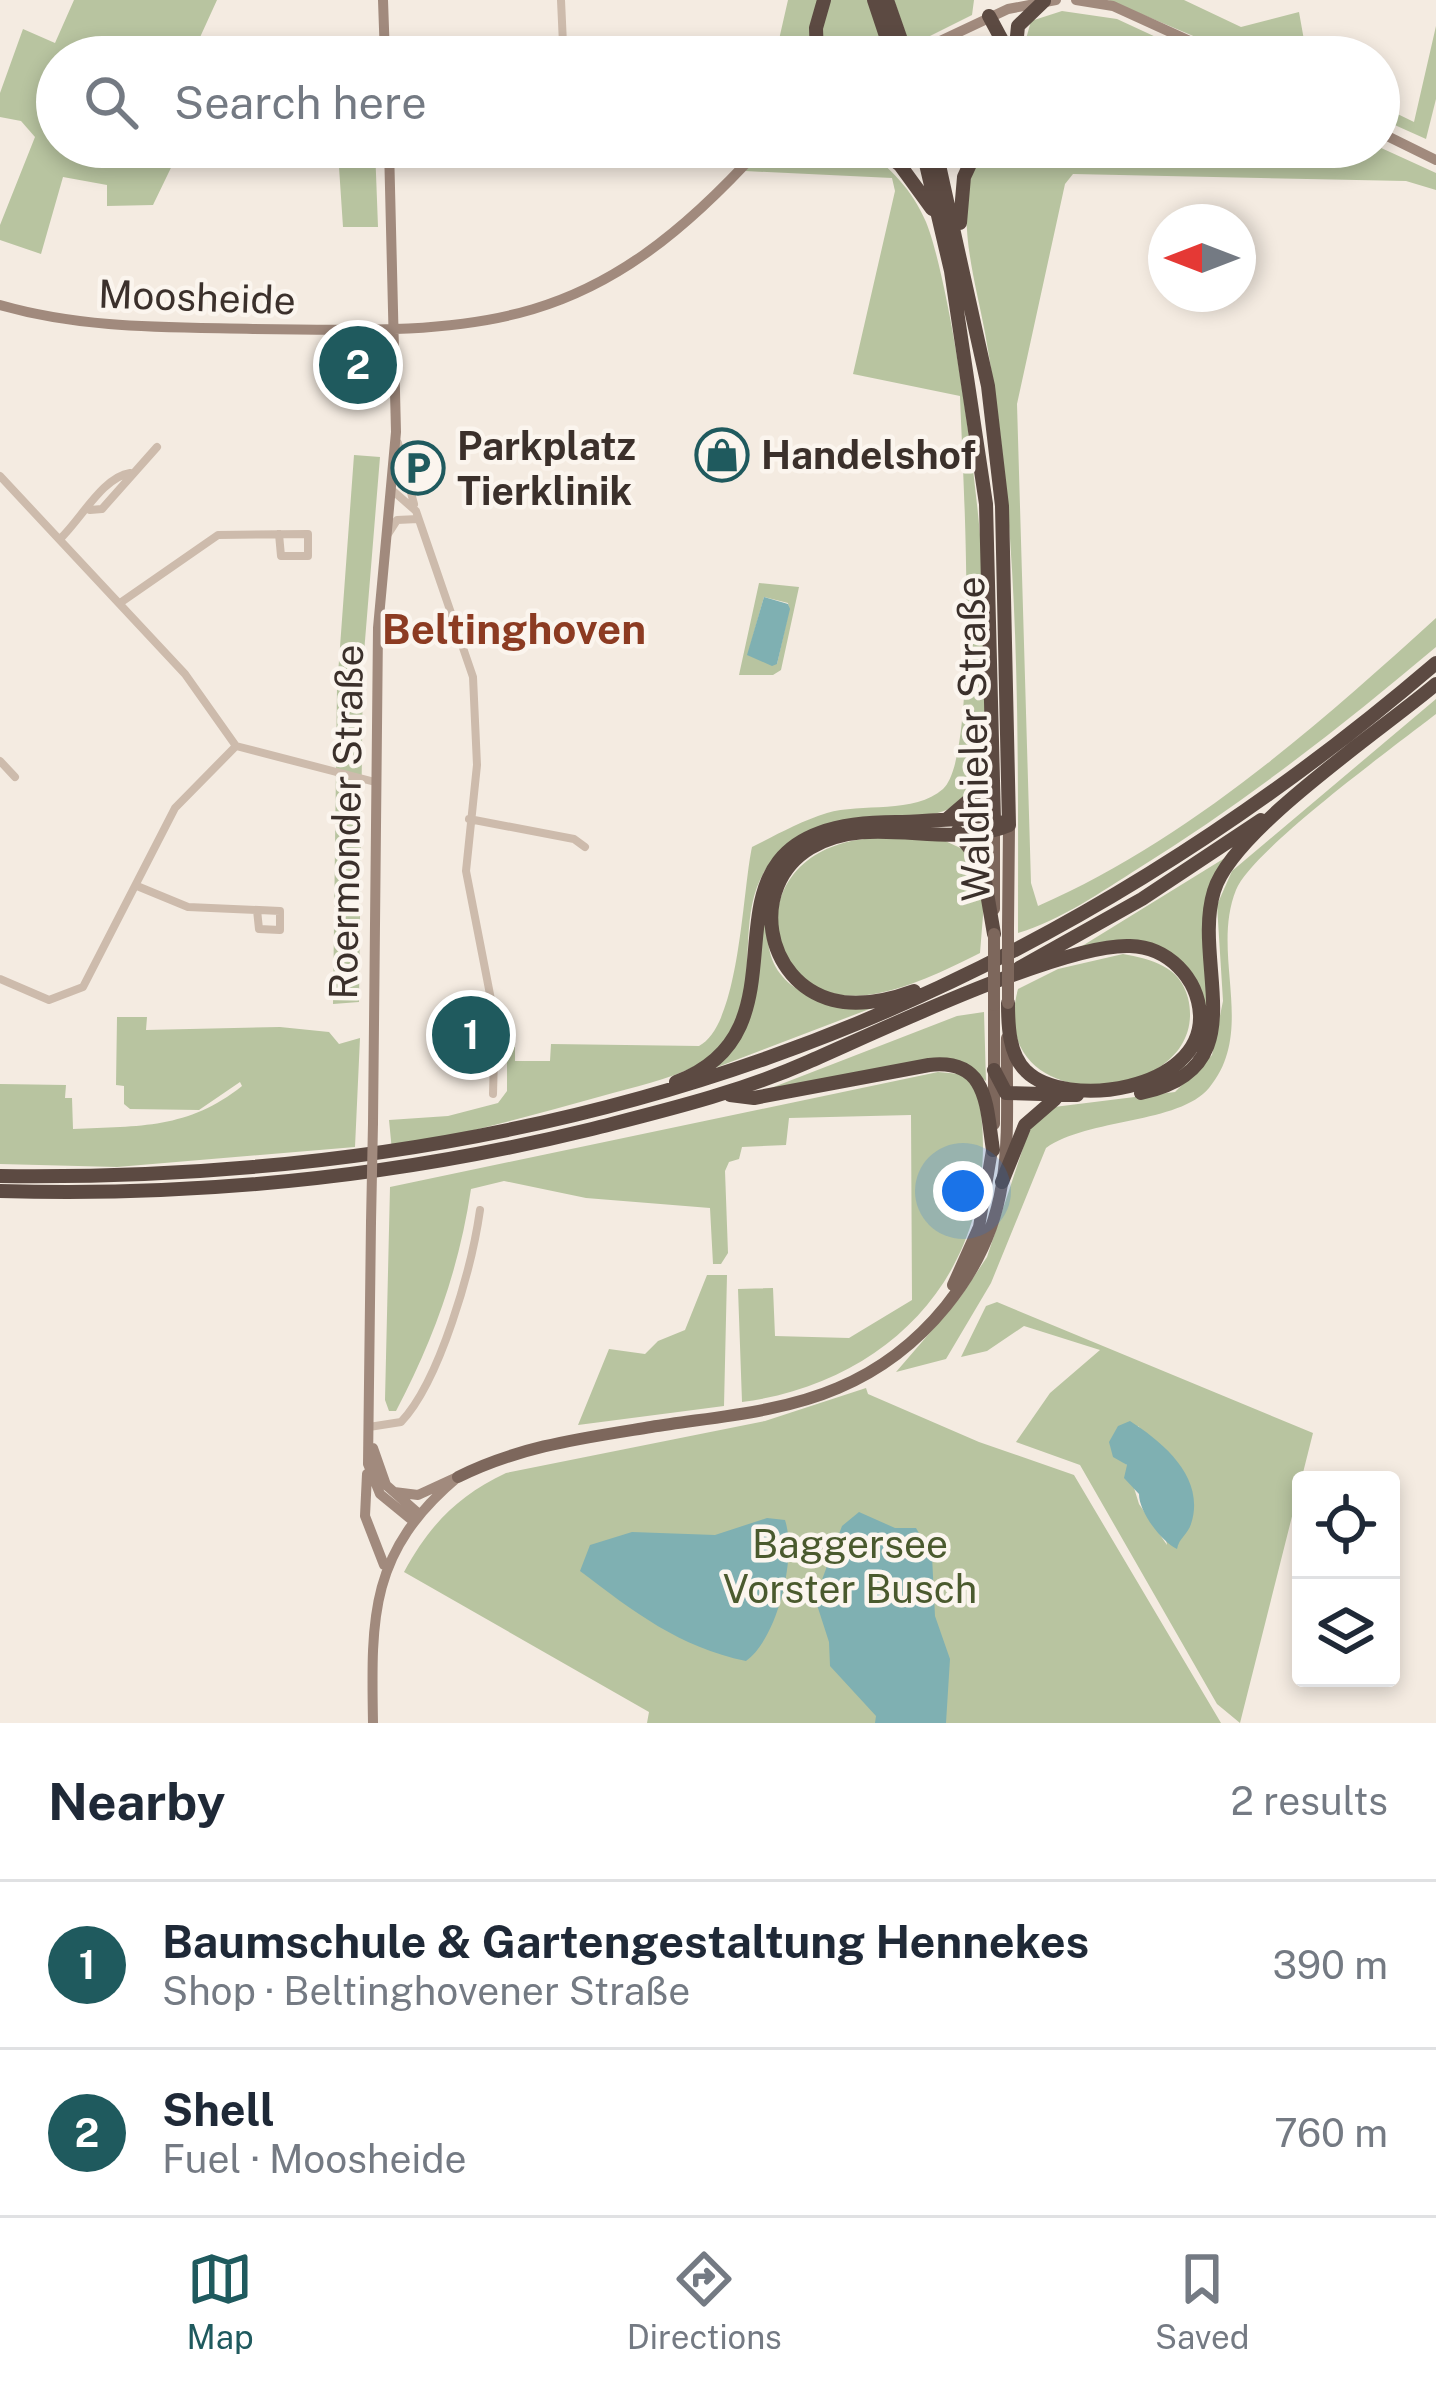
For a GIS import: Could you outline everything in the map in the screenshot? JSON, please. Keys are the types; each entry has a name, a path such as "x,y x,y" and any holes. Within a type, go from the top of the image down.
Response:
{"highway":[{"path":"816,36 824,0"},
{"path":"874,0 886,36"},
{"path":"887,0 903,36"},
{"path":"1016,36 1018,26 1044,1"},
{"path":"987,9 1002,36"},
{"path":"899,168 918,185 954,249"},
{"name":"Waldnieler Straße","path":"929,168 954,249 986,504 999,826"},
{"name":"Waldnieler Straße","path":"939,168 988,386 1002,506 999,826"},
{"path":"954,249 968,168"},
{"path":"0,1177 123,1177 293,1166 467,1142 613,1108 795,1049 976,969 1124,892 1304,769 1436,663"},
{"path":"994,1070 1006,1093 1069,1095 1148,1092 1191,1070 1204,1053 1215,1014 1209,933 1219,878 1237,852 1310,787 1436,685"},
{"path":"940,822 964,809 974,796 985,768 994,714"},
{"path":"960,1000 1142,899 1310,787"},
{"path":"613,1108 702,1071 732,1047 752,997 757,902 769,874 793,848 851,824 999,826"},
{"path":"976,969 903,995 835,1001 808,989 788,970 770,921 784,874 812,847 851,834 957,832 999,826"},
{"path":"957,832 982,864 1001,931"},
{"path":"0,1191 235,1188 393,1172 725,1095 1046,965 1128,946 1157,952 1181,969 1192,984 1200,1016 1190,1051 1166,1074 1142,1085 1086,1087 1048,1084 1025,1070 1015,1055 1003,1007"},
{"path":"725,1095 754,1098 929,1065 957,1065 975,1076 986,1093 993,1150"},
{"path":"1002,1182 1034,1113 1069,1095"}],"main road":[{"path":"383,0 384,36"},
{"path":"941,36 987,9 1056,0"},
{"path":"1076,0 1113,6 1179,36"},
{"path":"1400,142 1436,160"},
{"name":"Roermonder Straße","path":"383,1573 384,1557 365,1516 378,628 396,432 390,168"},
{"name":"Moosheide","path":"0,304 101,326 395,331 481,324 584,292 673,236 739,168"},
{"name":"Waldnieler Straße","path":"383,1573 416,1517 458,1477 541,1444 785,1404 836,1389 886,1360 933,1318 973,1269 1002,1182 1003,1007 994,968 1001,931 999,826"},
{"name":"Waldnieler Straße","path":"933,1318 972,1250 993,1150 994,1070 1008,961 1001,931"},
{"name":"Roermonder Straße","path":"369,1427 378,1472 416,1517"},
{"path":"368,1464 380,1494 416,1517"},
{"path":"392,1492 423,1494 458,1477"},
{"path":"373,1723 374,1615 383,1573"}],"street":[{"path":"561,0 563,36"},
{"path":"396,432 417,515 473,677 477,766 466,872 495,1020 493,1094"},
{"path":"60,539 117,475 130,473 157,447"},
{"path":"0,476 208,699 236,746 375,782"},
{"path":"392,490 417,515"},
{"path":"388,534 397,520 417,515"},
{"path":"120,603 205,541 232,532 308,533 308,556 281,556 279,534"},
{"path":"0,980 49,1000 78,992 184,794 236,746"},
{"path":"0,761 15,777"},
{"path":"469,819 574,839 585,848"},
{"path":"137,886 188,907 257,910"},
{"path":"369,1427 400,1422 415,1403 459,1304 480,1210"}],"green space":[{"path":"74,0 217,0 201,36 58,36"},
{"path":"788,0 869,0 882,36 780,36"},
{"path":"894,0 974,0 972,15 930,36 907,36"},
{"path":"1108,0 1184,0 1241,27 1299,12 1303,36 1193,36"},
{"path":"1062,11 1117,19 1154,36 1027,36 1031,21"},
{"path":"1436,26 1436,99 1426,139 1400,127 1400,115 1414,122"},
{"path":"23,29 39,36 36,168 171,168 153,205 107,206 107,185 63,177 41,254 0,240 0,225 35,137 21,121 0,117 0,93"},
{"path":"1400,157 1436,173 1436,190 1406,181 1073,174 1065,184 1017,404 1031,883 1038,906 1146,849 1198,815 1297,740 1436,618 1436,647 1217,817 1080,905 1018,933 1011,557 997,407 968,238 968,191 974,168 1400,168"},
{"path":"339,168 376,168 378,227 343,227"},
{"path":"888,168 926,222 954,337 985,607 987,690 982,755 968,794 953,807 933,814 811,831 772,860 753,899 745,987 735,1027 697,1065 651,1083 392,1151 389,1120 448,1116 498,1103 507,1091 507,1047 515,1047 515,1061 550,1061 551,1044 699,1046 713,1033 731,986 752,847 827,813 903,805 931,797 943,789 955,765 966,666 960,396 853,374 895,191 892,178 745,171"},
{"path":"354,455 380,457 363,665 359,1002 333,1004 337,688"},
{"path":"759,583 799,587 781,670 773,675 739,675","holes":["764,597 788,603 777,664 748,654"]},
{"path":"1436,699 1436,714 1296,825 1268,850 1236,890 1228,940 1230,1042 1209,1088 1177,1108 1085,1131 1046,1148 991,1283 946,1359 896,1372 959,1299 987,1257 1029,1130 1054,1107 1175,1092 1212,1055 1223,1001 1217,905 1232,871"},
{"path":"875,838 941,839 971,853 984,903 980,953 896,989 867,995 830,993 802,978 784,954 777,925 782,895 799,868 830,848"},
{"path":"1228,856 1216,883 1211,913 1211,1006 1205,1034 1191,1060 1165,1081 1195,1045 1202,997 1166,951 1074,951"},
{"path":"782,871 768,938 780,974 792,986 825,1001 880,1005 715,1068 749,1019 759,935"},
{"path":"1123,954 1163,966 1184,987 1187,1034 1167,1061 1136,1079 1099,1085 1062,1081 1033,1063 1016,1033 1018,989 1058,969"},
{"path":"984,1012 986,1081 960,1062 758,1093 957,1016"},
{"path":"117,1017 147,1017 146,1030 280,1027 329,1032 339,1044 360,1038 355,1147 117,1167 0,1164 0,1084 66,1085 65,1098 72,1098 73,1129 182,1118 222,1100 242,1086 240,1082 199,1110 130,1109 124,1104 124,1086 116,1085"},
{"path":"938,1072 960,1074 977,1087 983,1147 977,1203 960,1254 932,1298 896,1337 851,1367 800,1389 742,1402 738,1289 773,1288 775,1336 849,1338 912,1300 911,1115 789,1118 786,1145 742,1147 739,1159 729,1162 725,1171 728,1253 721,1264 713,1264 710,1208 586,1198 504,1181 471,1189 460,1247 433,1330 396,1411 389,1411 385,1400 390,1187"},
{"path":"707,1275 727,1275 724,1406 578,1425 609,1349 645,1354 658,1341 685,1330"},
{"path":"997,1302 1313,1433 1303,1471 1292,1471 1292,1516 1240,1723 1217,1704 1080,1465 1016,1442 1050,1393 1100,1350 1024,1326 987,1351 961,1357 986,1306","holes":["1138,1426 1147,1437 1167,1545 1139,1504 1127,1465 1117,1457"]},
{"name":"Baggersee Vorster Busch","path":"866,1388 868,1394 979,1442 1074,1475 1221,1723 647,1723 649,1712 404,1572 446,1514 506,1473 765,1421"}],"water":[{"path":"764,597 788,604 790,609 777,664 772,666 747,655"},
{"path":"1130,1421 1168,1451 1193,1492 1190,1527 1177,1549 1152,1525 1139,1494 1124,1478 1127,1465 1113,1457 1109,1442 1118,1426"},
{"path":"859,1512 895,1528 916,1528 932,1556 935,1616 950,1659 946,1723 875,1723 876,1716 830,1666 817,1593 842,1526"},
{"path":"767,1518 785,1520 786,1574 776,1616 746,1661 678,1637 580,1571 590,1545 632,1532 715,1535"}],"place":[{"name":"Shell","path":"358,365"},
{"name":"Handelshof","path":"722,455"},
{"name":"Parkplatz Tierklinik","path":"418,468"},
{"name":"Baumschule & Gartengestaltung Hennekes","path":"471,1035"}],"district":[{"name":"Beltinghoven","path":"514,629"}]}
